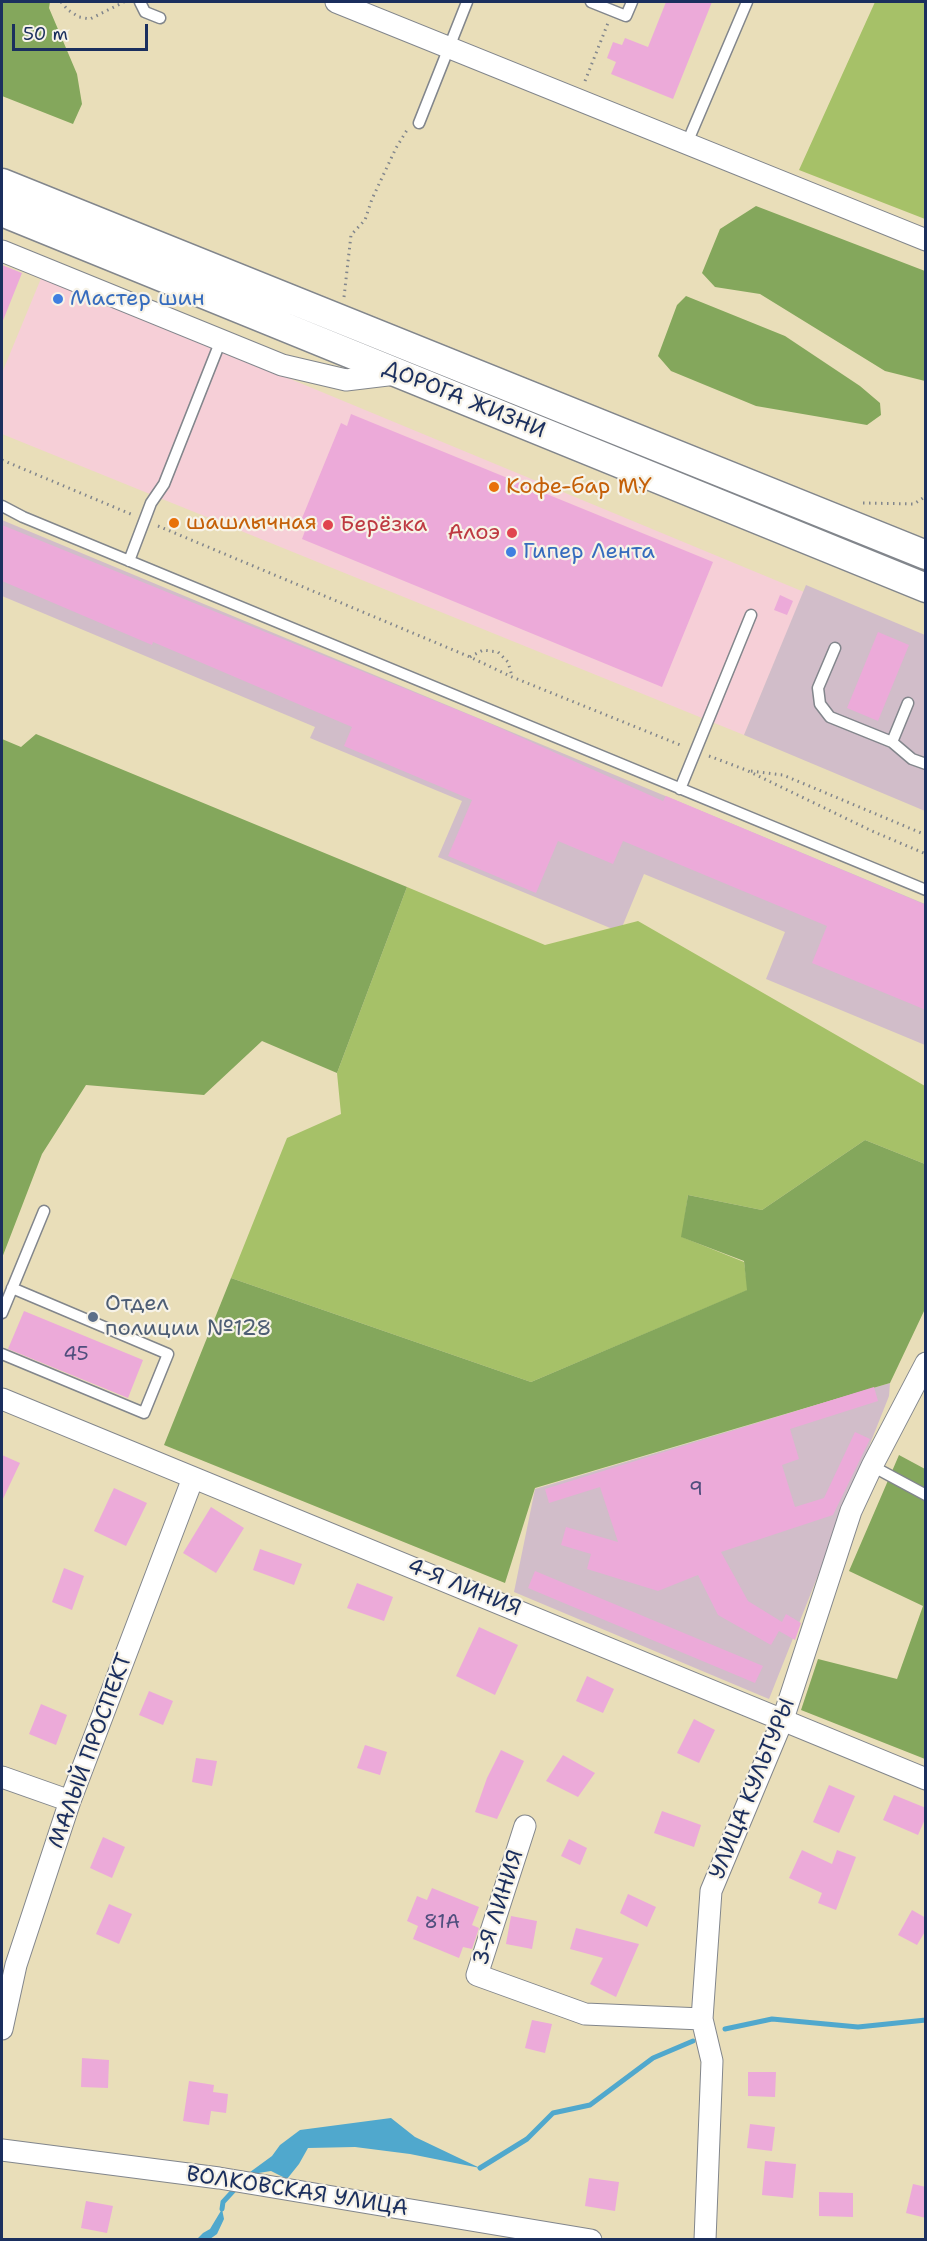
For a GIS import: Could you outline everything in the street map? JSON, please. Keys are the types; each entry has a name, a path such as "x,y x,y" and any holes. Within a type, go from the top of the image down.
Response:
{"main road":[{"name":"ДОРОГА ЖИЗНИ","path":"2,183 926,555"},
{"name":"ДОРОГА ЖИЗНИ","path":"2,212 926,588"}],"street":[{"path":"347,3 449,47 926,240"},
{"path":"2,251 282,365 320,376 346,380 398,374"},
{"name":"УЛИЦА КУЛЬТУРЫ","path":"705,2240 712,2061 702,2019 711,1891 783,1719 851,1511 926,1363"},
{"name":"4-Я ЛИНИЯ","path":"2,1399 926,1779"},
{"name":"МАЛЫЙ ПРОСПЕКТ","path":"2,2029 16,1965 70,1801 193,1478"},
{"path":"2,1777 70,1801"},
{"name":"3-Я ЛИНИЯ","path":"525,1826 477,1975 585,2014 702,2019"},
{"name":"ВОЛКОВСКАЯ УЛИЦА","path":"2,2150 219,2178 591,2240"}],"lane":[{"path":"140,2 145,12 160,18"},
{"path":"418,123 467,2"},
{"path":"591,2 627,16 632,2"},
{"path":"687,143 747,2"},
{"path":"129,561 151,503 164,484 221,340"},
{"path":"2,506 129,561 926,890"},
{"path":"680,789 751,615"},
{"path":"835,648 818,688 820,704 830,717 892,742 912,759 926,764"},
{"path":"892,742 908,703"},
{"path":"2,1313 44,1211"},
{"path":"2,1354 144,1413 168,1354 12,1288"},
{"path":"872,1466 926,1495"}],"path":[{"path":"61,2 78,17 90,19 124,2"},
{"path":"578,99 613,10"},
{"path":"344,305 344,281 351,235 365,220 372,199 404,132 418,123"},
{"path":"2,460 470,657 512,677 746,771 926,854"},
{"path":"862,503 914,504 926,496"},
{"path":"470,657 483,650 498,652 508,662 512,677"},
{"path":"746,771 783,775 926,835"}],"shaded area":[{"path":"42,276 804,592 744,735 2,434 2,373"},
{"path":"2,520 925,904 925,1045 766,979 785,932 644,874 620,932 438,857 462,801 310,738 315,727 2,596"},
{"path":"806,585 925,635 925,811 744,735"},
{"path":"890,1383 889,1396 769,1699 514,1592 535,1489"}],"green space":[{"path":"2,2 50,2 49,8 77,74 82,104 73,124 2,96"},
{"path":"875,2 925,2 925,219 799,170"},
{"path":"756,206 925,271 925,381 885,371 760,294 715,287 702,273 720,229"},
{"path":"686,296 785,336 860,386 880,403 881,415 867,425 756,406 671,371 658,356 677,305"},
{"path":"36,734 407,887 337,1073 262,1041 204,1095 86,1085 42,1154 2,1258 2,739 21,747"},
{"path":"407,887 545,945 638,921 925,1086 925,1164 865,1140 762,1210 688,1195 682,1237 744,1262 748,1290 531,1382 231,1278 287,1138 341,1114 337,1073"},
{"path":"865,1140 925,1164 925,1309 890,1383 535,1488 505,1583 164,1445 231,1278 531,1382 747,1290 744,1261 681,1237 688,1195 762,1210"},
{"path":"899,1455 925,1469 925,1759 801,1710 818,1659 897,1679 923,1606 849,1571"}],"water":[{"path":"391,2118 415,2137 480,2168 410,2154 355,2147 308,2148 287,2179 271,2171 246,2175 272,2156 280,2145 300,2130"},
{"path":"222,2209 224,2219 217,2234 210,2239 197,2239 210,2229"}],"building":[{"path":"666,2 712,2 673,99 611,74 616,62 607,58 613,42 622,45 625,38 648,47"},
{"path":"2,265 22,273 2,323"},
{"name":"Гипер Лента","path":"351,414 713,562 662,687 302,539 305,531 298,528 341,423 347,426"},
{"path":"2,525 482,720 663,801 666,796 926,905 926,1010 812,963 827,926 623,841 613,864 558,841 536,893 448,856 472,800 344,746 352,727 153,642 152,645 2,581"},
{"path":"780,595 793,601 787,615 774,610"},
{"path":"878,632 909,645 878,721 847,708"},
{"path":"24,1311 143,1360 128,1398 8,1349"},
{"path":"874,1387 878,1401 790,1429 799,1459 782,1465 795,1507 824,1498 855,1432 870,1439 833,1515 721,1552 748,1601 782,1622 786,1614 801,1623 795,1640 779,1631 771,1645 718,1615 698,1575 658,1591 587,1569 591,1554 561,1545 566,1527 618,1542 600,1487 549,1503 545,1489"},
{"path":"2,1455 20,1463 2,1501"},
{"path":"114,1488 147,1503 126,1546 94,1531"},
{"path":"211,1507 244,1528 216,1573 183,1553"},
{"path":"260,1549 302,1564 294,1585 253,1570"},
{"path":"64,1568 84,1576 72,1610 52,1602"},
{"path":"535,1571 763,1666 755,1683 528,1588"},
{"path":"357,1583 393,1597 384,1621 347,1608"},
{"path":"479,1627 518,1645 495,1695 456,1676"},
{"path":"587,1676 614,1689 603,1713 576,1701"},
{"path":"149,1691 173,1701 163,1725 139,1715"},
{"path":"41,1704 67,1715 56,1745 29,1734"},
{"path":"694,1719 715,1730 699,1763 677,1753"},
{"path":"365,1745 387,1752 380,1775 357,1768"},
{"path":"501,1750 524,1761 497,1819 475,1812 487,1778"},
{"path":"563,1755 595,1773 578,1797 546,1781"},
{"path":"196,1758 217,1761 212,1786 192,1782"},
{"path":"829,1785 855,1796 839,1833 813,1822"},
{"path":"894,1795 926,1808 926,1817 918,1835 883,1820"},
{"path":"662,1811 701,1825 694,1847 654,1833"},
{"path":"103,1837 125,1847 112,1878 90,1868"},
{"path":"569,1839 587,1848 580,1865 561,1856"},
{"path":"802,1850 832,1864 837,1850 856,1857 836,1910 818,1903 822,1893 789,1878"},
{"path":"432,1888 479,1907 472,1925 479,1928 472,1949 463,1947 459,1958 413,1939 418,1926 407,1921 417,1896 427,1900"},
{"path":"628,1894 656,1907 647,1927 620,1913"},
{"path":"109,1904 132,1914 119,1944 96,1934"},
{"path":"912,1910 926,1918 926,1930 917,1945 898,1935"},
{"path":"511,1916 537,1921 532,1949 506,1944"},
{"path":"576,1928 639,1944 616,1997 590,1984 603,1958 570,1949"},
{"path":"532,2020 552,2024 545,2053 525,2048"},
{"path":"82,2058 109,2060 108,2088 81,2087"},
{"path":"748,2072 776,2072 775,2097 748,2096"},
{"path":"189,2081 214,2085 213,2092 228,2094 226,2113 211,2111 209,2125 183,2121"},
{"path":"750,2124 775,2127 772,2151 747,2148"},
{"path":"765,2161 796,2164 793,2198 762,2195"},
{"path":"589,2178 619,2182 615,2211 585,2206"},
{"path":"913,2184 926,2187 926,2218 906,2213"},
{"path":"819,2192 853,2193 853,2217 819,2216"},
{"path":"86,2201 113,2206 107,2233 81,2228"}],"waterway":[{"path":"725,2029 772,2019 858,2027 926,2020"},
{"path":"480,2168 527,2139 553,2113 590,2105 653,2058 693,2041"},
{"path":"222,2209 223,2202 235,2189"}],"place":[{"name":"Мастер шин","path":"58,299"},
{"name":"Кофе-бар MY","path":"494,487"},
{"name":"шашлычная","path":"174,523"},
{"name":"Берёзка","path":"328,525"},
{"name":"Алоэ","path":"512,533"},
{"name":"Гипер Лента","path":"511,552"},
{"name":"Отдел полиции №128","path":"93,1317"}]}
